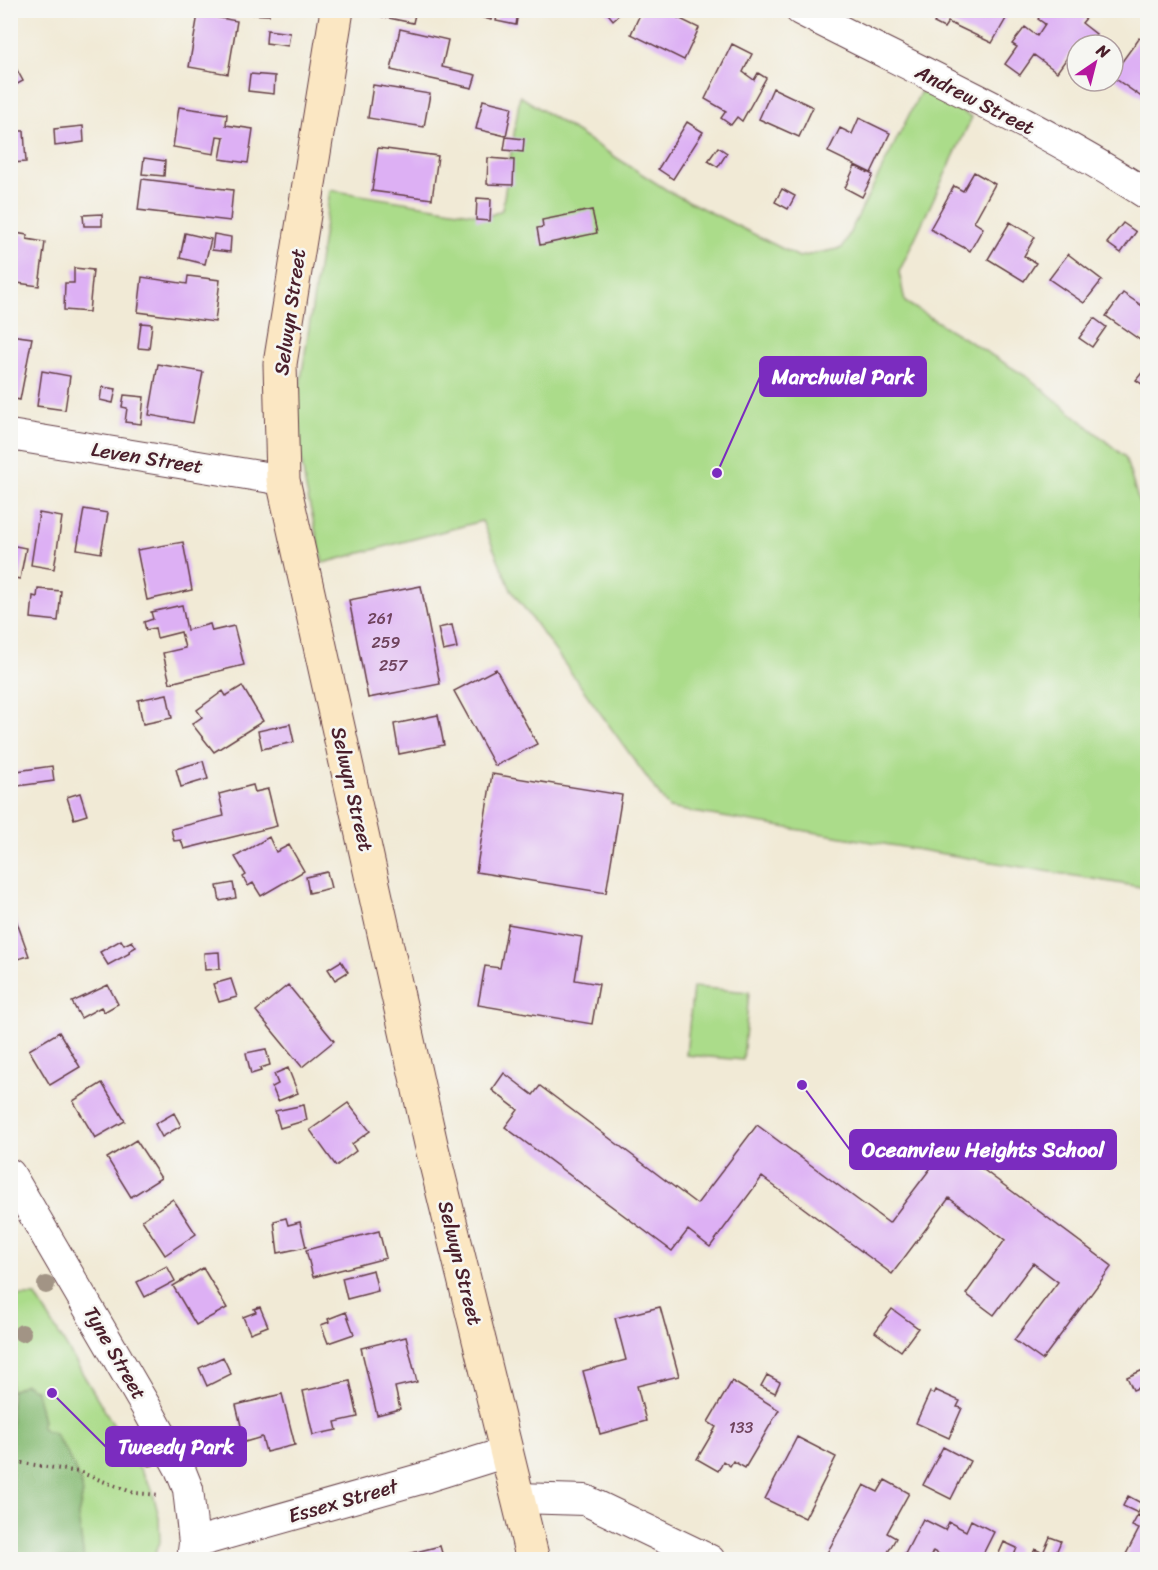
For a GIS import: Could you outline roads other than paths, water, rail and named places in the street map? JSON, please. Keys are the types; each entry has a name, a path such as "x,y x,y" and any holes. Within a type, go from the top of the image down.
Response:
{"street":[{"name":"Selwyn Street","path":"337,10 280,364 283,480 431,1144 533,1560"},
{"name":"Andrew Street","path":"800,10 1039,131 1109,170 1148,195"},
{"name":"Leven Street","path":"10,435 283,480"},
{"name":"Tyne Street","path":"10,1173 180,1469 188,1489 193,1551"},
{"name":"Essex Street","path":"193,1551 507,1452"},
{"path":"518,1498 585,1500 710,1560"}],"place":[{"name":"Marchwiel Park","path":"717,473"},
{"name":"Oceanview Heights School","path":"802,1085"},
{"name":"Tweedy Park","path":"52,1393"}]}
